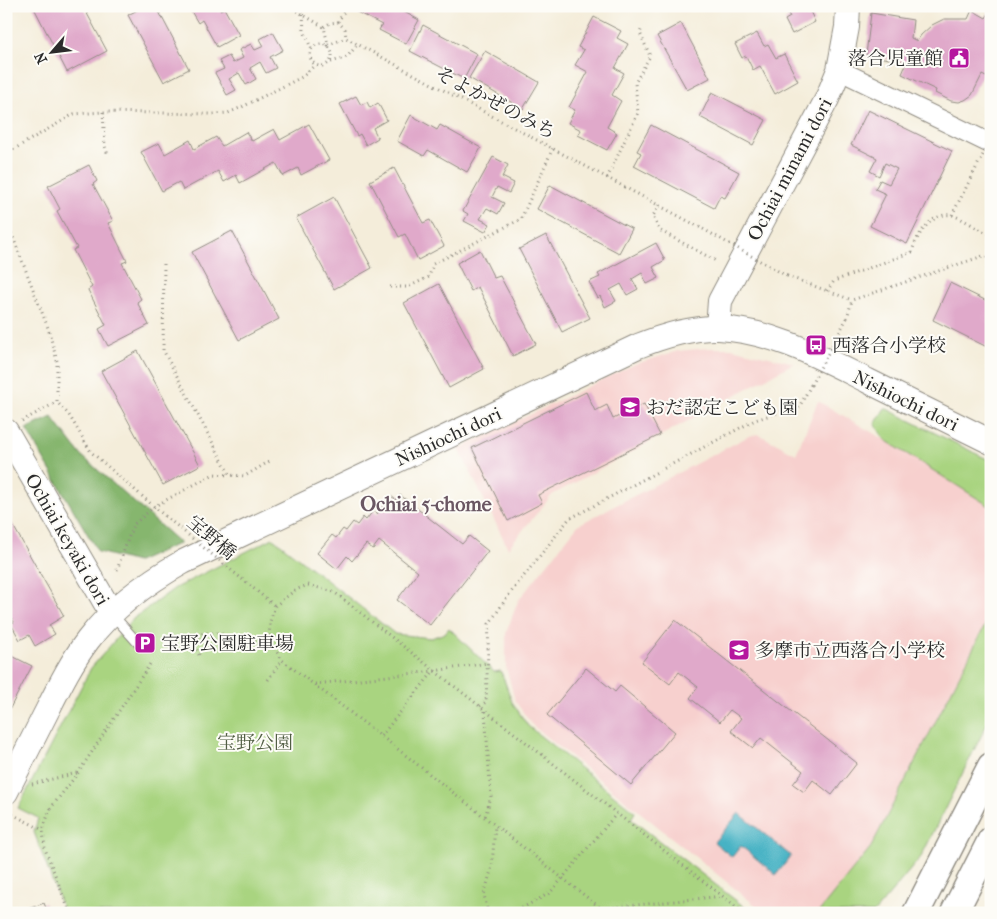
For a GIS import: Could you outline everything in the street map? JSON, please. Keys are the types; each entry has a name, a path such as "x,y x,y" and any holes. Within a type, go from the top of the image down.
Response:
{"main road":[{"path":"916,913 991,766"},
{"path":"954,913 991,840"}],"street":[{"name":"Ochiai minami dori","path":"718,328 720,301 827,99 839,70 847,27 848,6"},
{"path":"839,70 991,144"},
{"name":"Nishiochi dori","path":"15,789 69,669 89,639 133,594 162,573 629,350 664,336 694,330 718,328 768,336 792,344 991,442"},
{"name":"Ochiai keyaki dori","path":"6,431 112,614"}],"lane":[{"name":"Ochiai keyaki dori","path":"112,614 137,642"}],"path":[{"path":"288,6 324,27 328,45 333,53 331,62"},
{"path":"338,22 347,6"},
{"path":"303,14 304,31 311,48 311,58 314,66"},
{"path":"324,27 330,23 338,22"},
{"path":"311,48 319,43 328,45 346,38 345,29 338,22"},
{"path":"607,178 638,113 635,83 650,56 640,33 642,28"},
{"name":"そよかぜのみち","path":"346,38 659,205 787,276 852,300"},
{"path":"6,156 74,114 103,112 213,114 228,112 302,77 314,66 324,67 331,62 347,57 358,44"},
{"path":"103,112 105,146 108,155"},
{"path":"952,215 991,138"},
{"path":"390,287 408,287 429,277 433,264 521,219 553,148"},
{"path":"659,205 653,216 659,230 720,263"},
{"path":"827,291 834,281 912,252 914,241 926,226 938,217 952,215 991,235"},
{"path":"6,219 48,328 56,361 57,402 41,410"},
{"path":"480,706 486,702 490,624 508,596 569,519 755,420 783,412 797,411 846,318 852,300 983,256 991,259"},
{"path":"164,264 163,350 230,475"},
{"name":"宝野橋","path":"57,402 69,415 91,452 165,516 275,606"},
{"path":"117,570 133,525 154,506 214,474 245,476 270,462"},
{"path":"608,913 282,660 269,639 270,622 275,606 295,590 308,585 334,592 744,913"},
{"path":"199,655 194,643 203,633 219,633 240,640 269,639"},
{"path":"268,680 282,660"},
{"path":"314,684 488,663"},
{"path":"70,913 45,849 43,830 50,809 78,773 150,664"},
{"path":"381,736 434,671"},
{"path":"485,711 491,797 486,817"},
{"path":"15,789 78,773"},
{"path":"6,811 43,830"},
{"path":"513,913 550,892 617,814"},
{"path":"488,913 484,895 492,867 495,825"},
{"path":"560,913 723,896"}],"shaded area":[{"name":"おだ認定こども園","path":"732,348 794,363 552,495 508,548 459,449 635,364 678,351"},
{"name":"多摩市立西落合小学校","path":"818,401 885,440 991,507 991,614 871,847 818,913 765,913 533,726 515,701 506,667 506,633 518,601 578,525 749,436 758,434 796,454"}],"green space":[{"path":"885,408 991,461 991,507 885,440 875,424"},
{"path":"52,417 81,455 180,543 137,562 98,552 26,429"},
{"name":"宝野公園","path":"273,538 395,634 431,638 445,633 449,628 494,672 501,671 512,702 528,726 635,812 631,819 752,913 64,913 34,832 38,818 18,808 91,668 134,618 175,588"},
{"path":"991,614 991,716 921,857 874,913 818,913 871,847"}],"water":[{"path":"739,813 791,856 776,875 741,846 732,857 714,842"}],"building":[{"path":"33,6 83,6 107,51 67,72"},
{"path":"145,6 156,6 189,69 164,82 128,15"},
{"path":"188,6 219,6 220,10 224,8 239,35 217,47 202,20 198,23"},
{"path":"357,6 393,6 419,20 406,44 379,30 382,25 355,11"},
{"path":"784,6 814,6 809,9 815,22 792,34 785,20 790,17"},
{"path":"972,10 986,18 991,10 991,74 986,77 982,75 972,95 965,100 959,102 951,101 935,93 936,90 902,74 907,62 866,55 871,13 913,20 911,38 917,41 932,25 944,19 968,19"},
{"path":"594,17 621,31 617,38 628,44 615,68 624,73 612,95 621,101 607,127 617,133 607,150 578,135 581,130 568,123 575,110 569,107 588,72 575,65 584,50 578,47"},
{"path":"681,23 710,78 687,90 657,36"},
{"path":"423,25 477,54 464,79 410,51"},
{"path":"273,32 283,50 270,57 276,68 266,73 260,62 250,68 256,79 246,85 239,73 229,79 236,90 227,95 215,73 224,69 219,61 229,56 233,63 243,58 239,50 251,44 255,50 264,46 260,39"},
{"path":"757,33 764,46 768,44 776,58 784,54 798,81 775,94 760,66 753,70 746,56 742,58 735,44"},
{"path":"485,51 539,82 523,109 469,78"},
{"path":"712,92 766,120 753,145 700,117"},
{"path":"356,96 361,105 367,102 370,108 378,103 387,120 373,128 378,138 366,145 360,134 357,136 340,104"},
{"path":"868,110 952,151 907,244 870,226 886,194 875,189 880,180 889,184 897,169 885,163 879,176 870,171 877,158 851,145"},
{"path":"411,115 437,130 440,125 481,148 467,172 428,150 424,156 397,141"},
{"path":"309,124 329,160 301,175 298,168 283,176 276,163 240,183 236,175 224,182 218,171 183,190 179,182 162,191 141,152 159,143 165,154 190,140 194,149 216,137 222,146 246,132 252,141 274,129 280,140"},
{"path":"651,125 739,172 725,198 720,196 714,208 634,166 641,153 637,151"},
{"path":"493,157 508,165 502,177 514,183 509,193 497,187 492,197 504,203 498,214 487,208 480,219 490,224 485,232 464,221 468,214 463,211"},
{"path":"89,165 97,181 93,184 113,221 108,223 127,261 122,263 141,299 137,302 149,325 108,346 99,329 106,325 88,290 92,287 73,250 77,248 57,211 60,209 48,186"},
{"path":"394,168 423,223 430,220 444,246 418,260 405,234 399,237 370,181"},
{"path":"550,185 632,229 619,253 537,209"},
{"path":"334,197 372,268 334,289 296,218"},
{"path":"232,231 279,319 239,340 192,252"},
{"path":"546,235 590,318 562,332 519,249"},
{"path":"656,243 665,260 653,267 659,278 647,284 642,273 632,279 638,289 627,295 621,284 610,290 616,301 605,307 600,296 598,298 589,282 600,277 598,274"},
{"path":"480,250 494,278 500,276 536,344 513,356 478,287 471,291 457,263"},
{"path":"950,283 991,303 991,349 933,320"},
{"path":"439,284 484,369 449,388 404,303"},
{"path":"138,351 200,465 163,485 101,371"},
{"path":"586,392 595,411 607,405 613,419 644,404 660,435 538,495 542,503 508,521 472,448"},
{"path":"400,495 462,544 469,536 488,551 430,625 397,600 418,572 379,541 373,549 366,544 352,561 347,556 337,569 317,553 332,535 336,538 343,529 346,531 353,522 357,525 363,517 366,520 373,511 377,514 391,496 396,500"},
{"path":"6,513 64,616 49,625 55,634 35,646 29,635 20,640 11,624 14,622 6,609"},
{"path":"675,620 857,763 832,795 813,780 804,792 793,784 803,771 761,738 753,748 731,731 741,718 730,710 720,722 690,698 698,687 679,672 670,684 642,662"},
{"path":"6,653 32,666 6,716"},
{"path":"586,668 615,692 620,686 675,732 631,785 547,715"},
{"path":"44,903 48,913 17,913"}],"place":[{"name":"落合児童館","path":"959,58"},
{"name":"西落合小学校","path":"816,345"},
{"name":"おだ認定こども園","path":"630,407"},
{"name":"宝野公園駐車場","path":"145,643"},
{"name":"多摩市立西落合小学校","path":"739,650"}],"district":[{"name":"Ochiai 5-chome","path":"426,504"}]}
